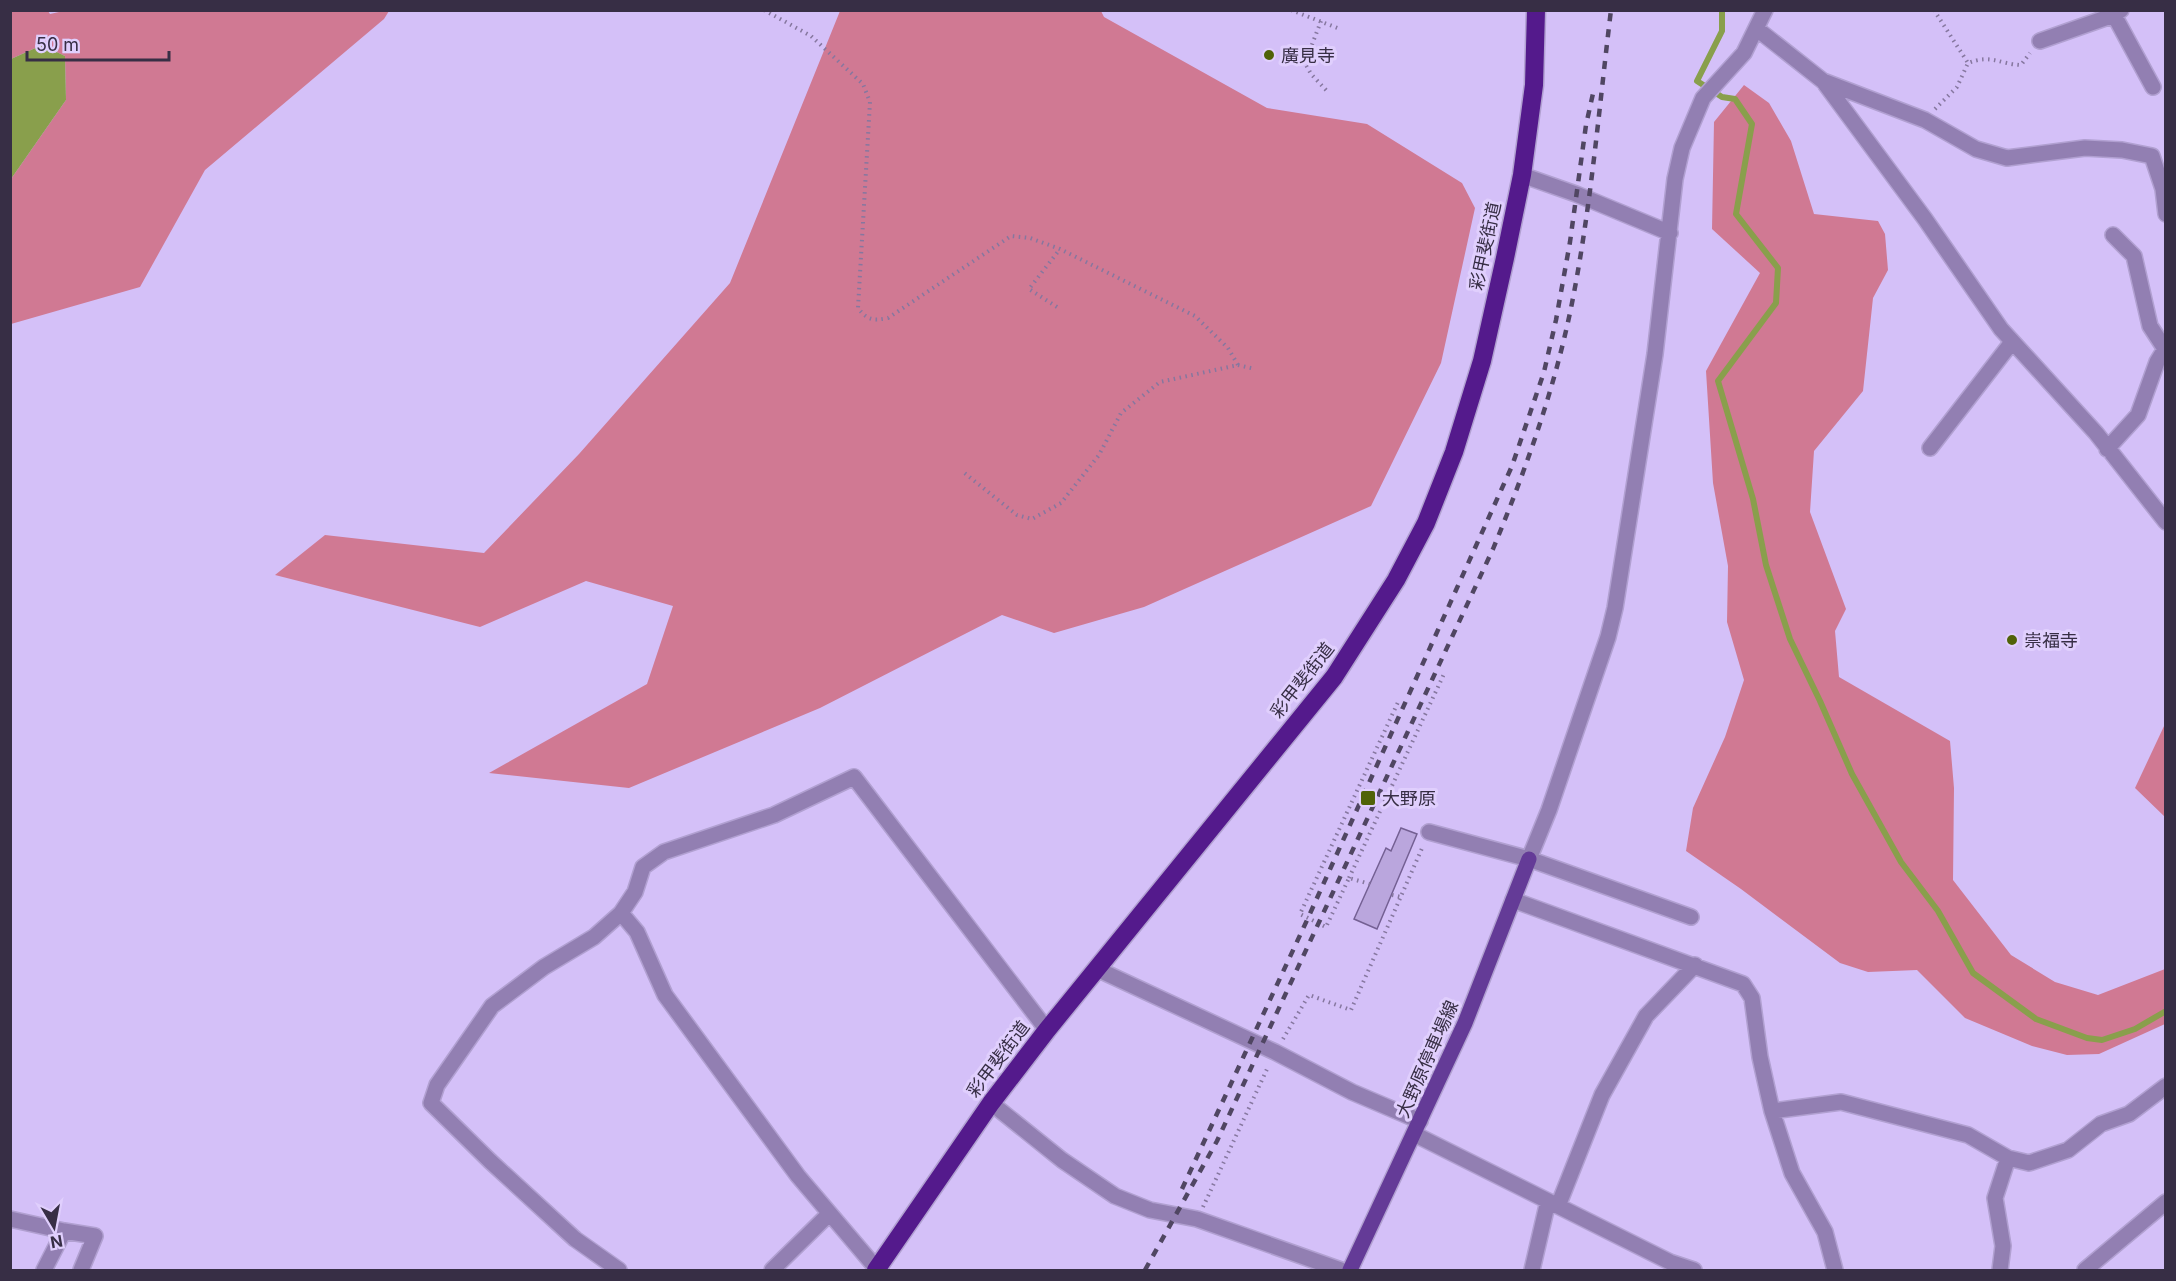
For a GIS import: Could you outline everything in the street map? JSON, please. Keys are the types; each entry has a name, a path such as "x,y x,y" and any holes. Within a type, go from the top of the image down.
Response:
{"highway":[{"name":"彩甲斐街道","path":"877,1270 991,1103 1047,1030 1334,677 1396,580 1426,523 1454,452 1482,361 1522,175 1534,85 1536,10"}],"main road":[{"name":"大野原停車場線","path":"1350,1270 1465,1023 1529,859"}],"street":[{"path":"1529,859 1553,799 1608,637 1615,608 1655,354 1675,180 1682,148 1703,98 1744,54 1765,10"},
{"path":"2040,41 2114,12 2153,87"},
{"path":"1757,29 1823,81 1862,131 2012,342 2096,434 2166,522"},
{"path":"1823,81 1925,120 1976,149 2007,158 2085,148 2122,150 2152,156 2163,189 2166,214"},
{"path":"1522,175 1576,194 1670,233"},
{"path":"2107,448 2138,415 2157,362 2165,348 2150,326 2134,256 2114,235"},
{"path":"1930,448 2012,342"},
{"path":"619,1270 575,1239 431,1103 437,1085 492,1006 544,967 594,937 621,913 635,892 643,867 664,852 774,815 854,777 1047,1030"},
{"path":"1429,832 1529,859 1691,917"},
{"path":"1513,900 1743,984 1752,998 1760,1057 1772,1112 1792,1173 1825,1232 1835,1270"},
{"path":"621,913 638,932 665,995 744,1104 877,1270"},
{"path":"1532,1270 1553,1204 1602,1095 1646,1016 1695,965"},
{"path":"1097,969 1275,1052 1417,1127 1553,1204 1670,1262 1694,1270"},
{"path":"1772,1112 1841,1102 1968,1136 2008,1158 2029,1163 2068,1150 2102,1124 2129,1114 2166,1086"},
{"path":"991,1103 1062,1160 1115,1196 1150,1210 1197,1219 1341,1270"},
{"path":"2000,1270 2003,1245 1995,1198 2008,1158"},
{"path":"2085,1270 2166,1202"},
{"path":"772,1270 830,1214"},
{"path":"10,1219 63,1232 95,1236 81,1270"},
{"path":"44,1270 63,1232"}],"path":[{"path":"764,10 810,36 862,84 870,102 858,308 865,317 875,321 888,318 1011,236 1030,238 1060,249 1195,316 1228,348 1238,365"},
{"path":"1292,10 1340,28"},
{"path":"1934,10 1968,63"},
{"path":"1321,21 1305,63 1311,74 1327,91"},
{"path":"1968,63 1989,58 2021,65 2040,41"},
{"path":"1925,120 1957,87 1968,63"},
{"path":"1057,307 1029,289 1060,249"},
{"path":"962,471 1017,515 1032,519 1060,503 1099,455 1120,413 1160,382 1238,365 1255,369"},
{"path":"1399,700 1300,914 1326,927 1444,674"},
{"path":"1197,1219 1275,1052 1309,995 1351,1010 1429,832"},
{"path":"1349,878 1370,884"},
{"path":"1392,894 1401,897"}],"shaded area":[{"path":"68,10 389,11 384,19 205,170 140,287 11,324 11,179 66,100 65,56 42,45 11,59 11,11 48,11 50,14"},
{"path":"840,11 1101,11 1104,17 1267,108 1367,124 1462,183 1475,208 1441,363 1371,506 1144,607 1054,633 1002,615 820,708 629,788 489,773 647,684 673,606 586,581 480,627 275,575 325,535 484,553 579,454 730,283"},
{"path":"42,45 65,56 66,100 11,179 11,59"},
{"path":"1744,85 1769,103 1791,141 1814,214 1878,221 1885,234 1888,270 1873,298 1863,391 1814,451 1810,512 1846,609 1835,631 1839,677 1950,741 1954,788 1953,880 2011,955 2055,982 2098,995 2165,969 2165,1024 2099,1054 2067,1055 2032,1046 1965,1018 1917,970 1868,972 1840,963 1686,851 1693,808 1725,737 1744,680 1727,622 1728,566 1713,483 1706,371 1760,273 1712,229 1714,122"},
{"path":"2165,724 2166,817 2135,788"}],"building":[{"name":"大野原","path":"1401,828 1417,834 1377,929 1354,919 1386,848 1391,851"}],"waterway":[{"path":"1722,10 1722,31 1697,81 1722,97 1735,99 1752,124 1736,214 1778,268 1776,303 1718,381 1753,499 1766,565 1790,639 1852,774 1901,862 1938,911 1973,973 2036,1019 2087,1038 2102,1040 2135,1029 2166,1011"}],"railway":[{"path":"1145,1270 1217,1141 1493,549 1517,489 1548,397 1572,303 1590,194 1611,10"},
{"path":"1182,1189 1308,918 1512,466 1544,372 1556,320 1570,242 1586,125 1594,89"}],"place":[{"name":"廣見寺","path":"1269,55"},
{"name":"崇福寺","path":"2012,640"},
{"name":"大野原","path":"1368,798"}]}
